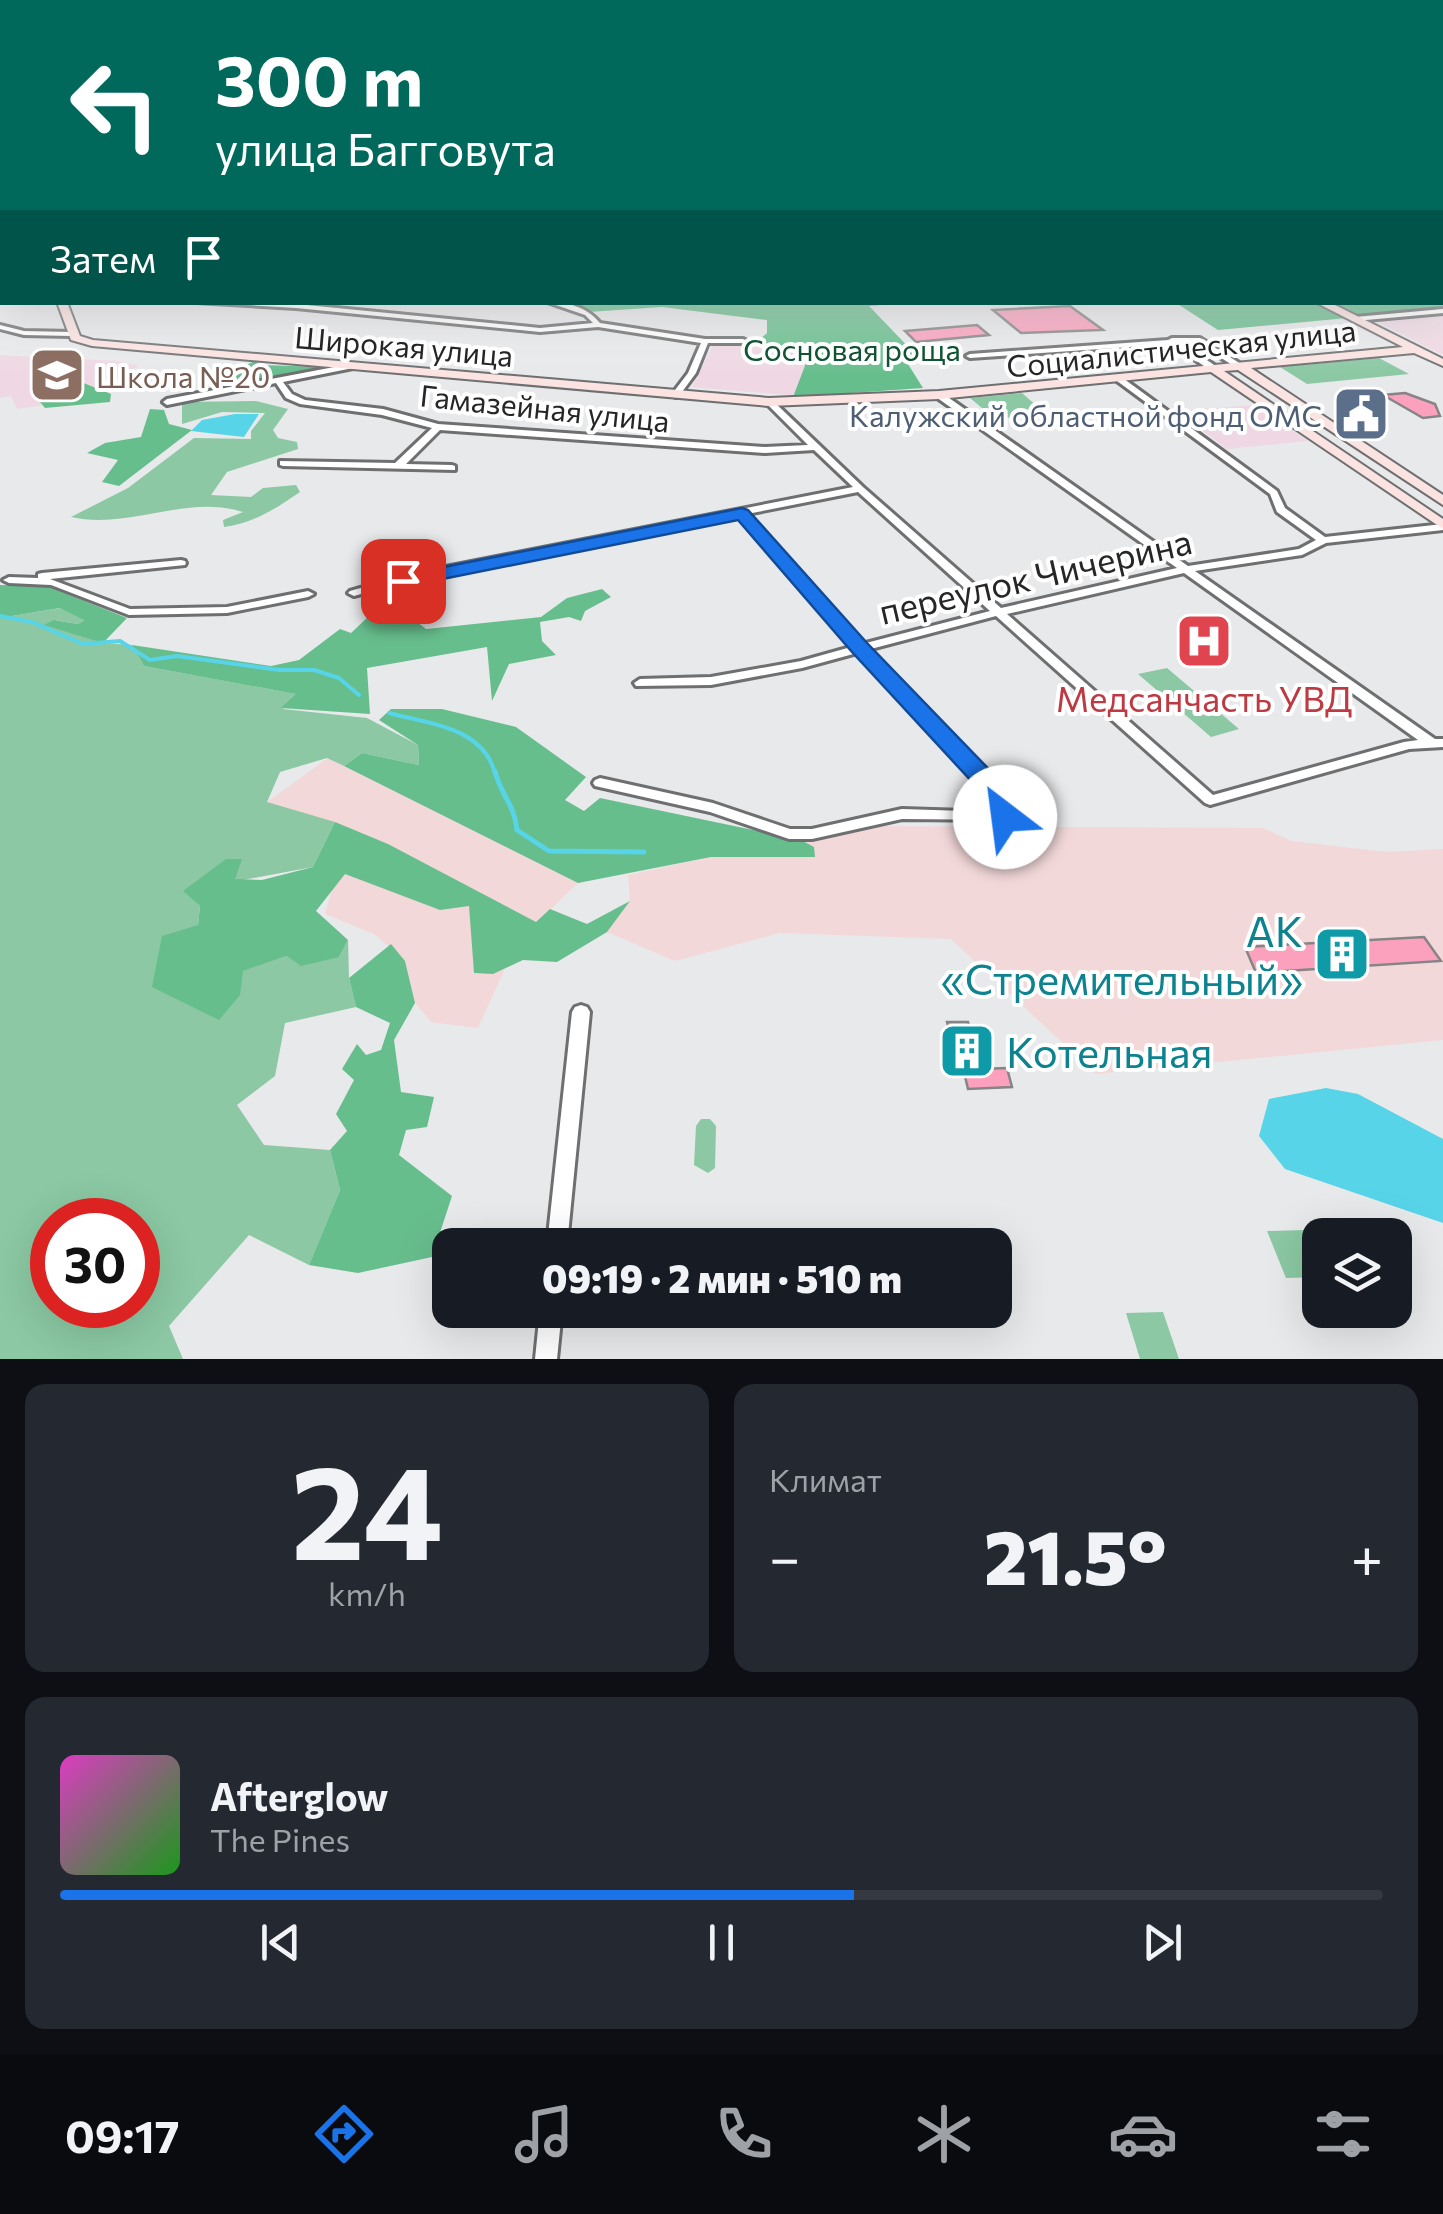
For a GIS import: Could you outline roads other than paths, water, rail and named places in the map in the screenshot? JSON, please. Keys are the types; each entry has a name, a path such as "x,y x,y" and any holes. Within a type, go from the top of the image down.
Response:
{"street":[{"path":"0,327 72,334 63,305"},
{"path":"272,305 540,330 598,325 705,341 743,341"},
{"path":"560,305 588,313 598,325"},
{"path":"1326,305 1443,363"},
{"path":"1355,319 1443,311"},
{"name":"Широкая улица","path":"72,334 92,343 768,402"},
{"path":"1172,340 1443,526"},
{"path":"970,356 1196,340 1443,502"},
{"path":"676,394 692,373 705,341"},
{"name":"Социалистическая улица","path":"768,402 939,396 1418,349"},
{"path":"167,402 350,366"},
{"path":"1117,378 1274,493 1281,510 1323,540"},
{"name":"Гамазейная улица","path":"278,382 289,396 304,402 383,412 438,428 765,450 816,447"},
{"path":"939,396 1438,744"},
{"path":"768,402 860,489 1210,800 1409,745 1438,744"},
{"path":"398,466 438,428"},
{"path":"283,462 452,468"},
{"path":"354,593 410,577 860,489"},
{"path":"600,783 712,808 789,834 812,834 902,814 1005,817 998,794 860,648 742,514"},
{"name":"переулок Чичерина","path":"640,683 710,681 1185,570 1302,552 1323,540 1443,526"},
{"path":"4,580 181,563"},
{"path":"4,580 54,582 130,612 227,610 308,594"},
{"path":"559,1228 581,1012"},
{"path":"546,1359 549,1328"}],"water":[{"path":"259,414 244,437 191,431 202,420"},
{"path":"1326,1088 1358,1094 1443,1139 1443,1223 1285,1169 1259,1136 1269,1099"}],"waterway":[{"path":"0,616 32,622 83,644 120,641 150,660 177,656 279,670 314,670 339,678 359,695"},
{"path":"389,713 467,737 489,758 495,774"},
{"path":"495,771 517,830 549,851 644,852"}],"place":[{"name":"Школа №20","path":"57,375"},
{"name":"Калужский областной фонд ОМС","path":"1361,414"},
{"name":"Медсанчасть УВД","path":"1204,641"},
{"name":"АК «Стремительный»","path":"1342,954"},
{"name":"Котельная","path":"967,1051"}],"park label":[{"name":"Сосновая роща","path":"852,348"}]}
